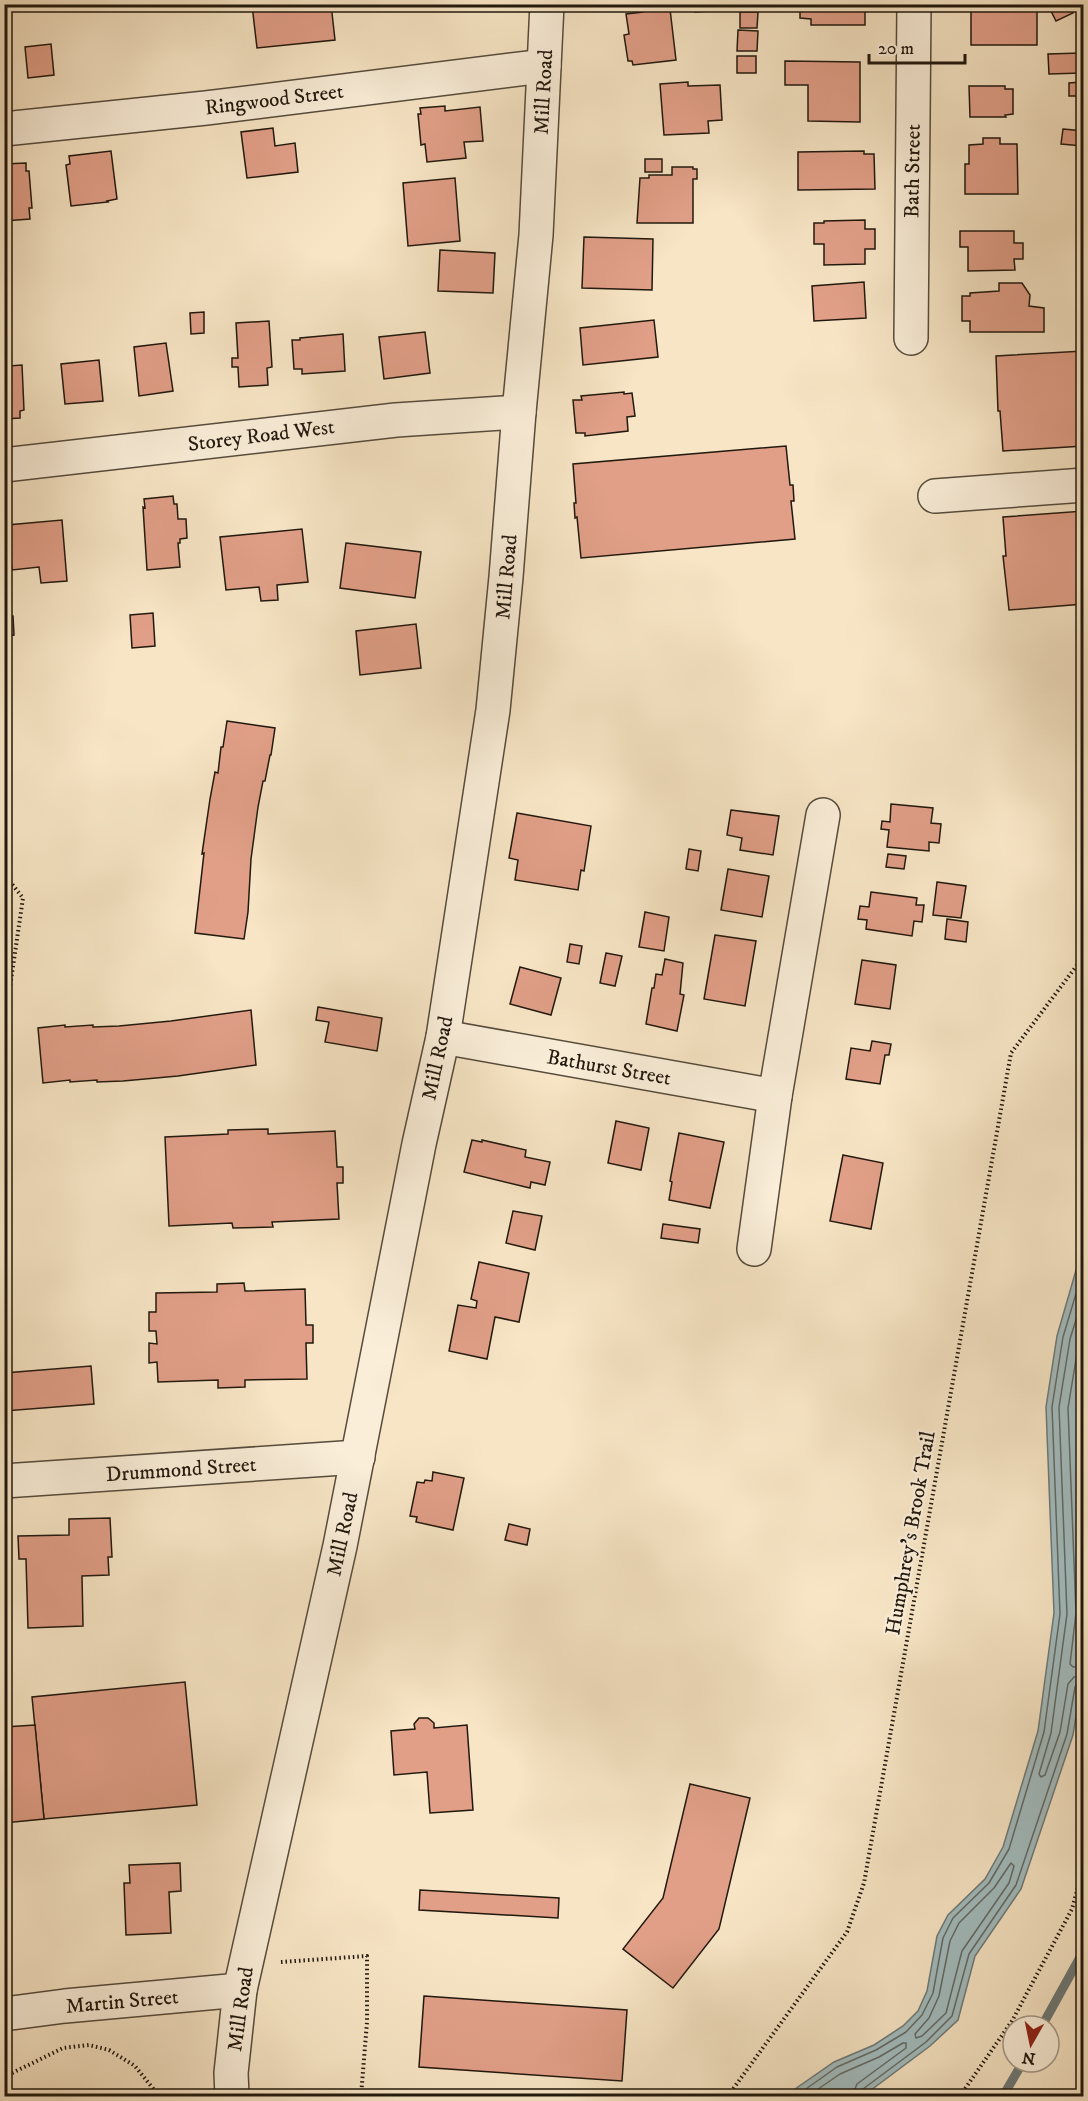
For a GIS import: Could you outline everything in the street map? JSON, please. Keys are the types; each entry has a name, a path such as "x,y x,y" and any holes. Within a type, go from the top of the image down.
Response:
{"street":[{"name":"Mill Road","path":"232,2097 231,2073 240,1990 322,1628 442,1037 493,710 536,235 547,4"},
{"name":"Bath Street","path":"911,338 914,4"},
{"name":"Ringwood Street","path":"4,129 206,108 544,66"},
{"name":"Storey Road West","path":"4,465 396,420 519,412"},
{"path":"935,496 1083,485"},
{"path":"754,1249 775,1096 823,815"},
{"name":"Bathurst Street","path":"442,1037 775,1096"},
{"name":"Drummond Street","path":"4,1481 358,1457"},
{"name":"Martin Street","path":"4,2014 240,1990"}],"path":[{"path":"4,874 23,898 4,1028"},
{"name":"Humphrey's Brook Trail","path":"722,2097 733,2089 847,1932 864,1883 1011,1053 1083,956"},
{"path":"960,2097 1012,2021 1072,1909 1083,1865"},
{"path":"247,1955 285,1963 367,1956 367,2022 361,2097"},
{"path":"4,2077 63,2048 89,2045 110,2050 135,2066 159,2097"}],"water":[{"path":"1083,1246 1083,1672 1073,1735 1021,1889 975,1956 958,2020 930,2046 863,2096 789,2096 795,2089 834,2062 874,2045 903,2026 918,2011 927,1991 937,1936 948,1915 985,1879 1003,1847 1038,1731 1054,1613 1046,1407 1057,1336"}],"building":[{"path":"331,4 335,40 257,48 252,5"},
{"path":"379,4 427,4 426,10 379,6"},
{"path":"432,4 463,4 463,11 432,7"},
{"path":"663,4 663,9 670,9 676,60 633,65 632,61 628,61 624,35 629,34 626,14 643,12 642,7"},
{"path":"694,4 725,4 726,10 695,12"},
{"path":"800,4 865,4 865,25 811,25 811,19 800,18"},
{"path":"1060,4 1069,4 1073,13 1056,21 1050,9"},
{"path":"971,9 1037,9 1037,45 971,45"},
{"path":"740,12 758,12 757,28 740,28"},
{"path":"738,30 758,31 757,51 737,51"},
{"path":"51,44 54,75 28,78 25,47"},
{"path":"1081,53 1081,73 1049,74 1048,54"},
{"path":"737,56 756,56 756,73 737,73"},
{"path":"785,61 860,62 860,122 808,121 808,85 785,85"},
{"path":"688,82 688,86 720,85 722,120 708,121 709,133 664,135 660,84"},
{"path":"1081,82 1081,96 1069,96 1069,83"},
{"path":"969,86 1005,86 1005,89 1013,89 1013,114 1005,115 1006,117 970,117"},
{"path":"445,106 445,111 480,107 483,141 464,142 466,158 427,162 425,144 421,145 418,114 421,114 420,108"},
{"path":"273,128 275,146 295,143 298,172 247,178 241,132"},
{"path":"1063,129 1084,131 1083,146 1061,144"},
{"path":"983,138 1000,138 1000,144 1017,144 1018,194 965,194 965,164 969,164 969,145 983,144"},
{"path":"111,151 117,199 71,206 66,165 70,164 69,156"},
{"path":"864,151 864,154 874,154 875,189 798,190 798,152"},
{"path":"645,159 662,159 662,172 645,172"},
{"path":"26,163 26,171 29,171 32,208 29,208 30,219 4,221 4,164"},
{"path":"672,167 697,169 697,179 693,179 693,223 637,223 640,178 649,178 649,175 672,175"},
{"path":"455,178 460,241 408,246 403,183"},
{"path":"865,220 865,229 875,229 875,249 865,249 865,264 824,265 824,244 814,244 814,223"},
{"path":"960,231 1014,231 1014,243 1023,243 1023,259 1014,259 1015,270 968,271 968,247 960,247"},
{"path":"584,237 653,239 652,290 582,288"},
{"path":"440,250 495,253 493,293 438,291"},
{"path":"864,282 866,318 814,321 812,286"},
{"path":"999,283 1022,283 1030,295 1029,306 1044,308 1044,332 970,332 970,321 962,321 962,296 970,296 970,293 999,291"},
{"path":"204,312 204,333 191,334 190,313"},
{"path":"654,320 658,357 583,365 580,328"},
{"path":"269,321 272,367 267,368 268,385 239,387 238,367 232,367 232,358 238,358 236,323"},
{"path":"425,332 430,373 384,379 379,337"},
{"path":"343,334 345,371 302,374 302,369 294,369 292,340"},
{"path":"166,343 173,391 139,396 134,347"},
{"path":"1084,351 1084,446 1003,451 1000,411 998,411 996,356"},
{"path":"4,356 8,356 9,366 22,365 24,410 20,411 20,418 4,419"},
{"path":"99,360 103,401 65,404 61,364"},
{"path":"624,392 624,394 632,393 635,416 627,417 628,431 585,436 585,433 576,433 573,400 582,400 581,396"},
{"path":"786,446 790,485 793,485 794,501 791,501 795,539 581,558 577,517 575,518 573,464"},
{"path":"173,496 174,504 177,504 178,519 186,519 187,538 180,539 178,543 180,567 147,570 144,499"},
{"path":"1084,511 1084,604 1009,610 1003,556 1006,556 1003,517"},
{"path":"62,520 67,581 41,583 39,567 12,570 7,525"},
{"path":"302,529 308,582 277,585 278,600 261,601 259,587 226,590 220,537"},
{"path":"346,543 421,552 415,598 340,588"},
{"path":"153,613 155,646 132,648 130,615"},
{"path":"13,616 14,635 4,636 4,617"},
{"path":"416,624 421,668 360,675 356,631"},
{"path":"227,721 275,728 258,807 244,939 195,933 204,853 202,854 210,799 215,772 218,773"},
{"path":"891,804 933,808 931,823 941,824 939,843 929,842 929,851 887,847 889,830 881,829 882,821 890,822"},
{"path":"731,810 779,816 773,855 740,850 742,838 727,835"},
{"path":"517,813 591,826 584,871 581,870 578,890 515,880 518,860 509,858"},
{"path":"689,849 701,851 698,871 686,869"},
{"path":"888,854 906,856 904,869 886,867"},
{"path":"728,869 769,876 762,917 721,910"},
{"path":"937,882 966,886 961,918 933,915"},
{"path":"871,892 917,898 916,905 924,905 922,922 914,921 912,936 866,929 867,920 858,919 860,906 869,907"},
{"path":"645,912 669,917 664,951 639,947"},
{"path":"947,919 968,922 966,942 945,939"},
{"path":"715,935 756,941 745,1006 704,999"},
{"path":"570,944 582,946 579,964 567,962"},
{"path":"606,953 622,956 615,986 600,983"},
{"path":"665,959 683,963 680,994 684,995 677,1031 646,1024 656,974 662,975"},
{"path":"862,960 896,965 890,1009 855,1004"},
{"path":"520,967 561,978 551,1015 510,1004"},
{"path":"318,1007 382,1018 377,1051 325,1042 329,1022 316,1020"},
{"path":"251,1010 256,1065 123,1081 70,1082 70,1080 43,1083 38,1028 65,1025 65,1027 119,1026"},
{"path":"872,1041 891,1044 889,1055 885,1055 880,1084 846,1079 851,1048 870,1051"},
{"path":"616,1121 649,1128 641,1170 608,1163"},
{"path":"268,1129 268,1134 335,1131 337,1167 343,1167 343,1183 337,1183 339,1219 272,1222 273,1227 233,1228 232,1223 169,1226 165,1137 228,1134 228,1130"},
{"path":"679,1133 724,1142 710,1208 669,1200 672,1182 670,1181"},
{"path":"472,1140 482,1142 482,1140 526,1150 525,1157 550,1162 545,1185 531,1182 530,1188 464,1172"},
{"path":"843,1155 883,1163 871,1229 830,1221"},
{"path":"513,1211 542,1216 535,1250 506,1243"},
{"path":"663,1224 700,1229 698,1243 661,1238"},
{"path":"479,1262 529,1273 519,1322 495,1317 487,1359 449,1351 458,1305 476,1308 477,1301 471,1299"},
{"path":"244,1283 245,1291 305,1289 306,1325 313,1325 313,1343 306,1343 307,1379 245,1380 245,1387 218,1388 218,1380 158,1382 157,1362 149,1363 149,1343 157,1344 156,1331 149,1331 149,1312 156,1312 156,1293 217,1292 217,1284"},
{"path":"91,1366 94,1404 4,1411 4,1373"},
{"path":"433,1472 464,1478 453,1530 416,1522 417,1517 410,1516 417,1482 432,1481"},
{"path":"110,1518 112,1557 108,1557 109,1575 82,1576 83,1626 28,1628 26,1559 19,1559 18,1536 69,1535 69,1519"},
{"path":"509,1524 530,1529 527,1545 505,1540"},
{"path":"185,1682 197,1805 44,1819 32,1697"},
{"path":"419,1718 428,1718 434,1723 434,1728 467,1725 473,1810 430,1813 427,1772 394,1775 391,1731 415,1729 414,1724"},
{"path":"35,1725 44,1819 4,1823 4,1727"},
{"path":"690,1784 750,1798 719,1929 673,1988 623,1949 663,1898"},
{"path":"180,1863 181,1891 169,1892 171,1933 126,1935 124,1883 130,1883 129,1865"},
{"path":"420,1890 559,1898 558,1918 419,1910"},
{"path":"424,1996 627,2010 622,2081 419,2067"}],"waterway":[{"path":"1049,2014 1084,1950"},
{"path":"1003,2096 1016,2074"}]}
